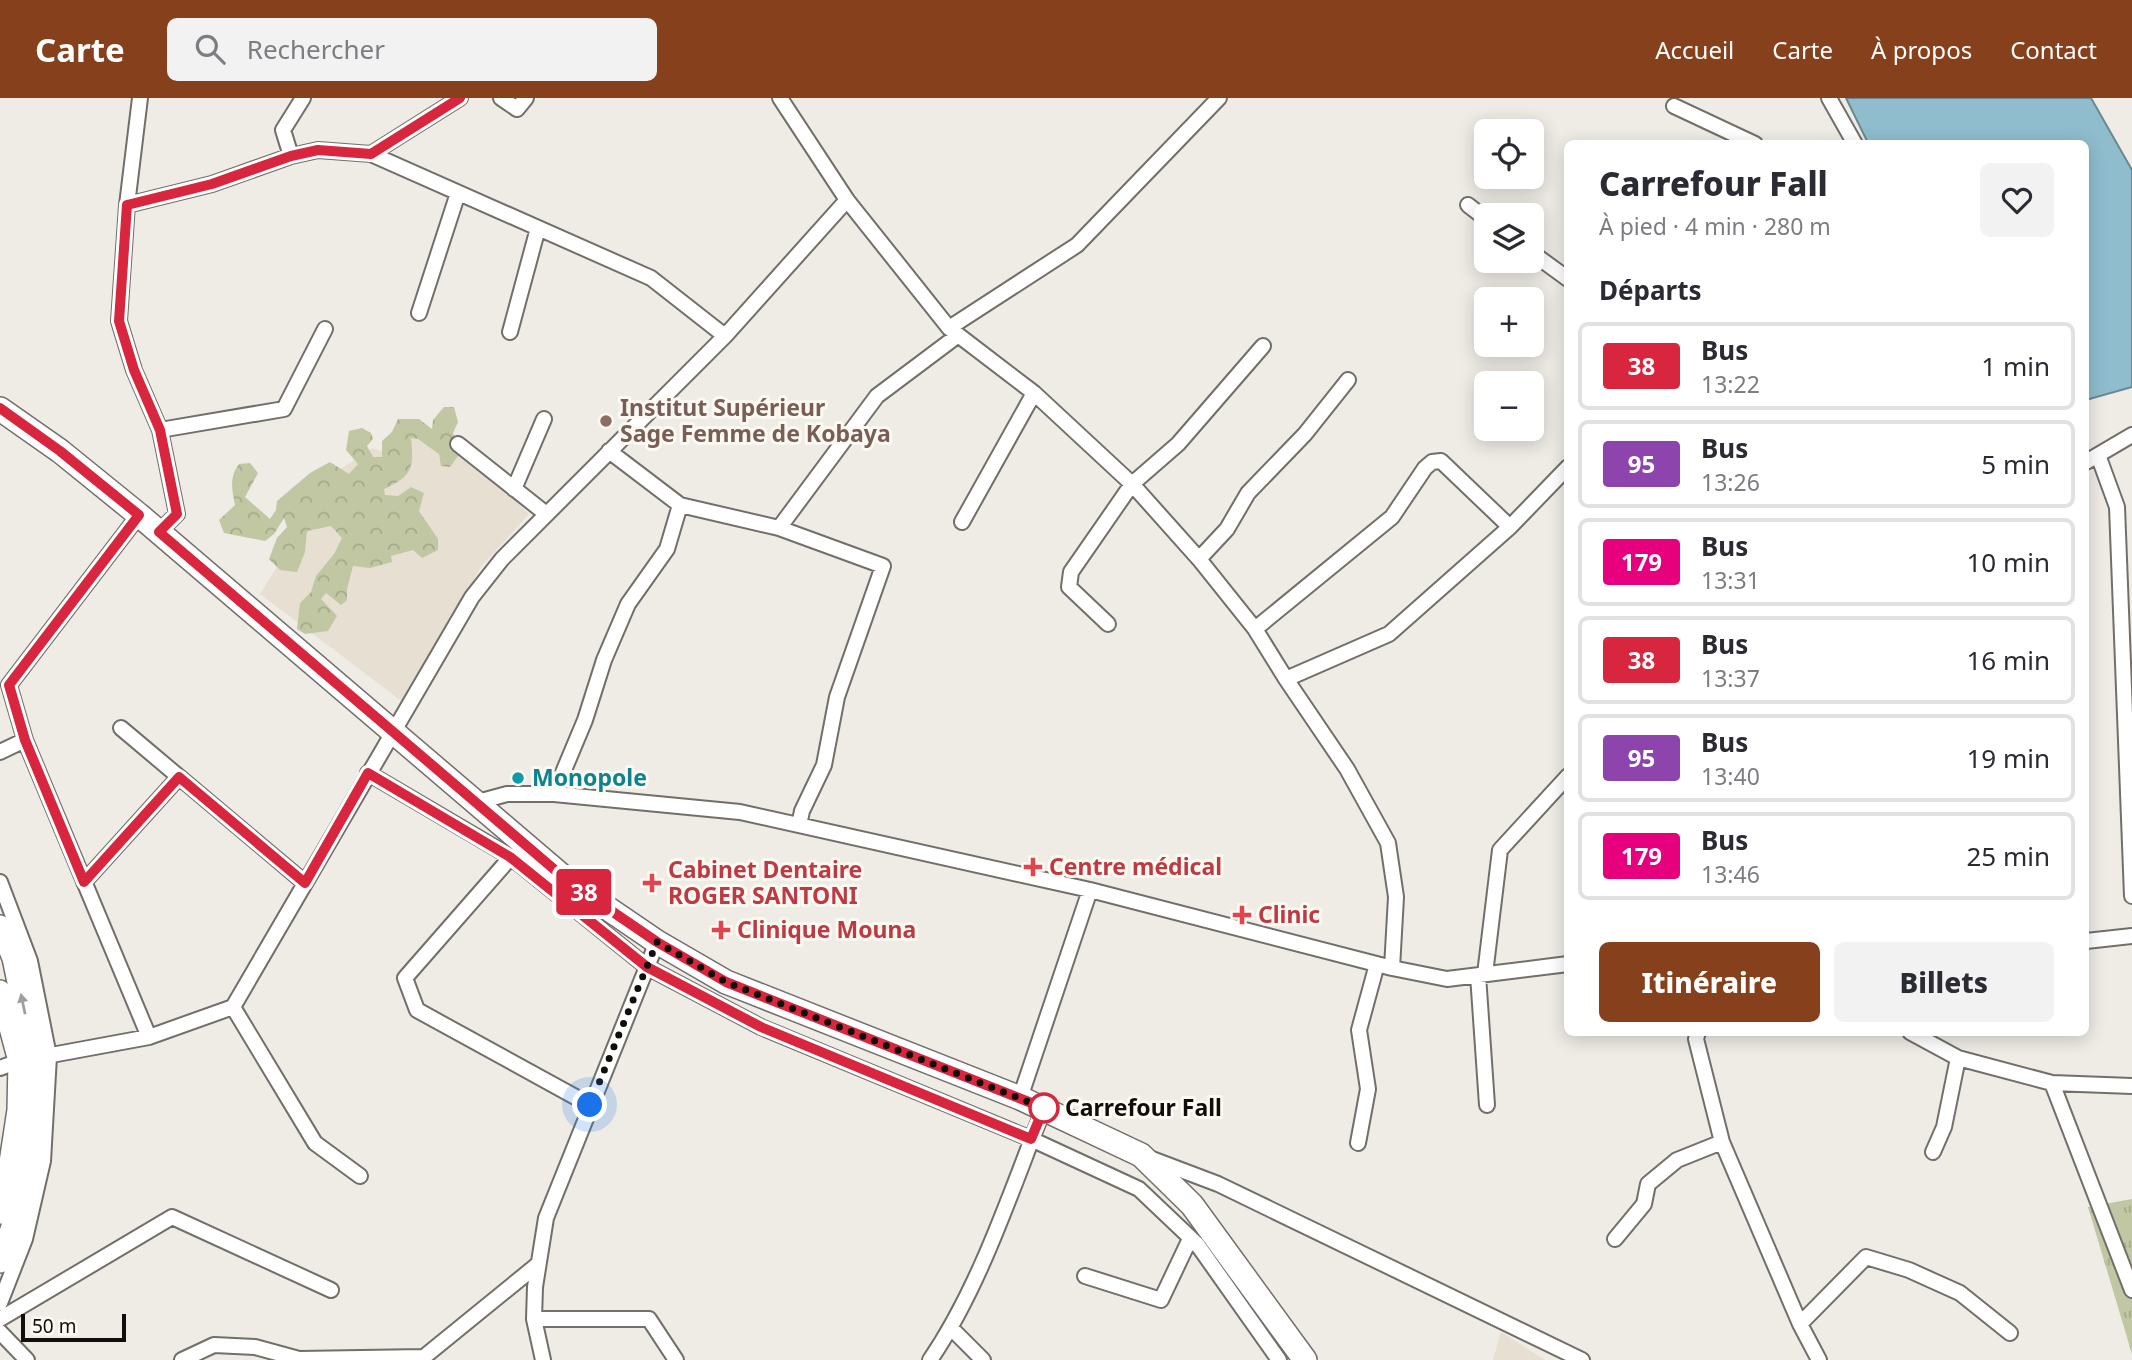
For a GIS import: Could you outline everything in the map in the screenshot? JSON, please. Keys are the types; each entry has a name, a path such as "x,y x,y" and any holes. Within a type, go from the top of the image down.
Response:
{"main road":[{"path":"0,408 60,451 139,515 569,882 657,942 726,982 1044,1108 1141,1155 1192,1205 1217,1255 1305,1360"},
{"path":"0,926 13,958 25,1061 34,1101 22,1197 0,1262"},
{"path":"0,991 25,1061 4,1202 0,1213"}],"street":[{"path":"140,98 127,205 119,321 134,370 160,430 177,514 159,532"},
{"path":"291,156 283,130 303,98"},
{"path":"371,154 460,98"},
{"path":"501,98 517,110 526,98"},
{"path":"780,98 847,200 953,332 1034,393 1132,484 1199,559 1255,629 1347,769 1388,843 1396,897 1385,966 1359,1030 1368,1089 1358,1143"},
{"path":"779,528 877,396 953,332 1077,244 1219,98"},
{"path":"1829,98 1853,140"},
{"path":"1674,106 1746,140"},
{"path":"127,205 212,184 291,156 318,150 371,154 651,278 725,335"},
{"path":"419,313 457,193"},
{"path":"25,1061 149,1037 233,1007 472,597 502,559 545,513 725,335 847,200"},
{"path":"1468,205 1474,210"},
{"path":"510,332 537,228"},
{"path":"1544,261 1564,276"},
{"path":"160,430 284,409 326,329"},
{"path":"1108,624 1069,587 1072,572 1132,484 1178,444 1263,346"},
{"path":"1199,559 1227,529 1248,493 1305,434 1348,380"},
{"path":"962,522 1034,393"},
{"path":"514,489 544,419"},
{"path":"2132,435 2092,458 2117,507 2132,896"},
{"path":"458,444 545,513"},
{"path":"609,451 680,505 779,528 883,566 837,697 824,765 802,811 799,825"},
{"path":"1255,629 1392,517 1425,468 1432,462 1441,461 1510,527"},
{"path":"1286,679 1389,634 1510,527 1564,471"},
{"path":"554,794 628,604 667,549 680,505"},
{"path":"139,515 9,685 25,740 149,1037"},
{"path":"121,728 305,883"},
{"path":"0,752 25,740"},
{"path":"368,773 510,857 647,967 761,1027 1031,1139 1139,1189 1197,1244 1217,1255 1279,1360"},
{"path":"84,882 179,777"},
{"path":"1487,1105 1481,975 1500,850 1564,780"},
{"path":"474,803 507,794 554,794 740,812 1090,890 1385,966 1447,979 1564,965"},
{"path":"510,857 405,978 417,1010 590,1105"},
{"path":"0,882 30,961 25,1061 43,1161 25,1239 0,1303"},
{"path":"1020,1098 1090,890"},
{"path":"2089,941 2132,936"},
{"path":"543,1360 534,1319 537,1265 545,1217 657,942"},
{"path":"233,1007 315,1143 359,1176"},
{"path":"1694,1036 1722,1142 1800,1324 1819,1360"},
{"path":"1917,1036 1958,1058 2052,1083 2132,1086"},
{"path":"1933,1152 1944,1127 1958,1058"},
{"path":"2052,1083 2132,1290"},
{"path":"930,1360 952,1329 1044,1108"},
{"path":"1615,1239 1644,1204 1648,1184 1677,1160 1722,1142"},
{"path":"1141,1155 1218,1184 1582,1360"},
{"path":"0,1319 172,1217 331,1290"},
{"path":"1085,1276 1161,1300 1188,1242 1197,1244"},
{"path":"1800,1324 1866,1257 1909,1270 1960,1293 2010,1333"},
{"path":"181,1360 214,1345 255,1347 299,1359 424,1356 537,1265"},
{"path":"534,1319 649,1319 676,1360"},
{"path":"952,1329 983,1360"},
{"path":"0,1332 27,1360"}],"shaded area":[{"path":"405,419 488,476 529,514 480,568 403,702 260,594 336,472 372,448 387,453"},
{"path":"1501,1332 1545,1360 1493,1360"}],"green space":[{"path":"444,407 454,407 458,422 453,433 461,452 450,467 441,466 439,454 418,439 411,438 410,470 401,480 384,489 385,495 398,496 411,487 424,493 419,511 438,539 438,550 422,558 413,550 391,556 392,562 370,568 353,566 347,600 341,605 326,593 321,599 337,616 328,631 305,634 297,629 300,603 311,592 316,576 334,554 342,538 331,526 307,531 305,552 297,572 280,570 269,559 277,538 287,527 284,518 274,534 265,541 224,533 219,520 235,505 232,489 239,464 250,463 258,473 245,497 270,519 276,510 277,501 310,473 330,462 349,474 358,464 346,450 349,431 362,428 371,433 373,439 367,446 373,457 382,457 382,441 392,432 398,419 419,419 432,429 433,420"},
{"path":"2132,1199 2132,1354 2088,1207"}],"water":[{"path":"1846,98 2091,98 2132,170 2132,387 2089,399 2089,140 1867,140"}],"bus line":[{"name":"38","path":"0,408 60,451 139,515 9,685 25,740 84,882 179,777 305,883 368,773 510,857 647,967 761,1027 1031,1139 1044,1108 726,982 657,942 569,882 159,532 177,514 160,430 134,370 119,321 127,205 212,184 291,156 318,150 371,154 460,98"}],"place":[{"name":"Institut Supérieur Sage Femme de Kobaya","path":"606,421"},
{"name":"Monopole","path":"518,778"},
{"name":"Centre médical","path":"1033,867"},
{"name":"Cabinet Dentaire ROGER SANTONI","path":"652,883"},
{"name":"Clinic","path":"1242,915"},
{"name":"Clinique Mouna","path":"721,930"},
{"name":"Carrefour Fall","path":"1044,1108"}],"route":[{"path":"590,1105 657,942 726,982 1044,1108"}]}
